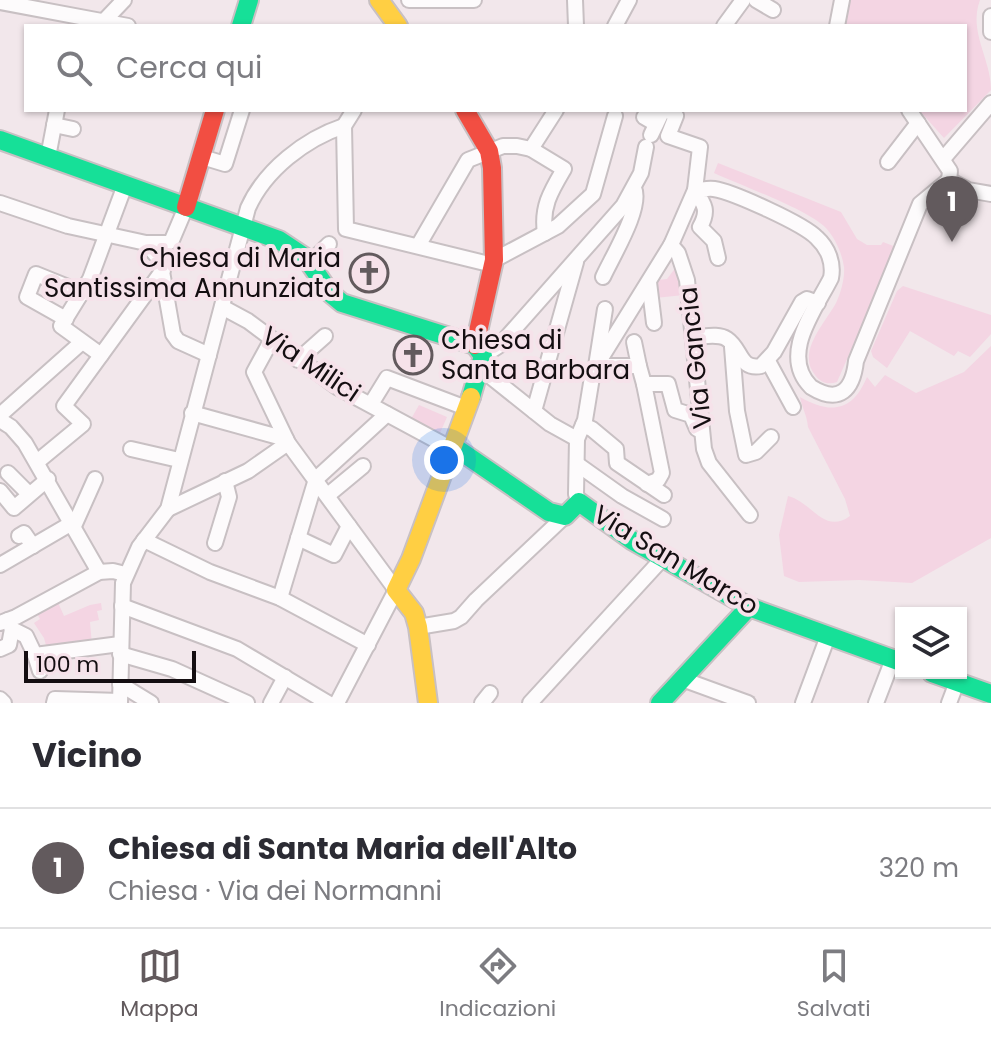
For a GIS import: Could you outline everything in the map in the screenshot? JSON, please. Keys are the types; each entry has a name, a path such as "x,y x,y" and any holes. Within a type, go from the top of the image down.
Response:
{"street":[{"path":"103,22 124,0"},
{"path":"242,24 249,0"},
{"path":"382,0 397,24"},
{"path":"409,0 474,0"},
{"path":"575,0 576,24"},
{"path":"616,24 629,0"},
{"path":"725,24 743,0"},
{"path":"756,0 773,10"},
{"path":"837,24 842,0"},
{"path":"0,2 84,23 116,24"},
{"path":"991,16 991,32"},
{"path":"943,159 991,103"},
{"path":"48,157 57,112"},
{"path":"0,203 106,235 157,244 172,240 214,112"},
{"path":"203,154 225,164 241,112"},
{"path":"164,514 242,227 256,191 295,152 344,126 353,112"},
{"path":"531,149 555,112"},
{"path":"695,190 725,192 793,222 817,237 827,250 831,278 799,342 798,360 807,383 820,393 831,395 842,392 853,382 856,361 920,204 949,180 950,171 910,112"},
{"path":"337,703 411,559 458,450 495,263 489,151 468,114"},
{"path":"344,126 346,229 495,263 578,210 593,194 615,116"},
{"path":"475,353 500,345 623,206 641,173 655,123 676,116 668,136 700,147 695,190 671,245 593,373 577,464 576,494 579,502"},
{"path":"888,162 918,123"},
{"path":"54,125 73,129"},
{"path":"0,140 294,247 311,262 329,295 355,309 475,353 534,411 592,429 616,449 617,463 668,494"},
{"path":"416,246 468,160 503,146 531,149 564,169 546,202 543,216 545,233"},
{"path":"949,180 968,190 991,194"},
{"path":"66,324 90,279 125,185"},
{"path":"603,277 635,207 637,195 634,188"},
{"path":"695,190 706,208 700,227 714,241 718,258"},
{"path":"146,243 156,252 163,270 173,334 178,341 209,355"},
{"path":"311,262 329,244"},
{"name":"Via Gancia","path":"671,245 678,253 687,280 704,449 709,463 750,515"},
{"path":"534,411 577,258"},
{"path":"37,462 83,424 64,406 163,270"},
{"path":"83,293 36,274 27,297 66,324 82,342 101,355"},
{"path":"649,282 654,323"},
{"path":"694,337 719,336 731,343 749,366 761,366 768,361 802,302 807,299 818,303"},
{"name":"Via Milici","path":"222,307 248,321 337,387 458,450"},
{"path":"596,366 605,309"},
{"path":"298,360 325,336"},
{"path":"272,339 254,372 287,441 414,613 428,703"},
{"path":"82,342 0,418 11,427 48,479 99,572"},
{"path":"634,342 662,473 652,482"},
{"path":"731,343 737,411 746,455 756,452 771,437"},
{"path":"768,361 793,407"},
{"path":"596,366 639,366"},
{"path":"371,404 387,378 466,408"},
{"path":"644,384 668,384 675,410 691,415 704,439"},
{"path":"194,407 287,441"},
{"path":"280,598 316,479 393,418"},
{"path":"54,703 55,699 120,702 125,574 144,540 164,514 264,462 287,441"},
{"path":"131,449 177,459"},
{"name":"Via San Marco","path":"458,450 549,512 565,516 579,502 633,541 749,607 895,659"},
{"path":"577,464 622,496 663,519"},
{"path":"328,495 363,466"},
{"path":"8,473 29,494"},
{"path":"0,491 14,508 48,479"},
{"path":"0,565 73,524 95,479"},
{"path":"215,543 229,497 225,481"},
{"path":"418,627 461,617 565,516"},
{"path":"298,538 334,555 349,526"},
{"path":"19,536 24,533 33,546"},
{"path":"144,540 210,572 280,598 368,645"},
{"path":"530,703 663,558"},
{"path":"7,624 99,572 125,574"},
{"path":"122,606 237,649 328,703"},
{"path":"664,700 749,607"},
{"path":"2,648 9,645 7,624"},
{"path":"7,624 26,636 37,655 40,671"},
{"path":"803,703 828,636"},
{"path":"37,655 120,649 247,703"},
{"path":"876,703 895,664"},
{"path":"271,703 285,677"},
{"path":"682,679 748,703"},
{"path":"949,679 991,694"},
{"path":"949,703 957,682"},
{"path":"120,684 151,703"},
{"path":"0,699 4,703"}],"shaded area":[{"path":"849,0 980,0 978,34 991,90 944,138 921,112 967,112 967,24 844,24"},
{"path":"718,163 841,212 857,239 867,245 881,245 883,242 896,247 837,382 820,380 810,366 809,357 815,338 836,303 842,285 844,267 835,241 826,228 804,213 714,173"},
{"path":"676,267 684,295 655,298 654,289 658,280 667,279"},
{"path":"903,286 991,315 991,334 970,357 958,351 954,356 910,331 887,368 873,357 871,351 897,291"},
{"path":"991,346 991,538 912,583 859,580 799,582 784,576 779,535 788,496 825,520 841,521 850,516 845,499 808,427 800,397 822,406 840,406 855,397 867,377 875,387 885,375 916,393 964,372"},
{"path":"419,405 447,417 440,433 411,419"},
{"path":"56,598 64,616 101,603 102,610 97,611 99,620 90,622 92,645 47,649 34,623 40,619 35,610"}],"traffic: fast":[{"path":"242,24 249,0"},
{"path":"0,140 279,240 306,258 330,293 342,303 475,345 483,356 471,397"},
{"path":"453,446 549,512 565,516 579,502 633,541 749,607 895,660"},
{"path":"660,703 749,607"},
{"path":"949,679 991,694"}],"traffic: slow":[{"path":"379,0 397,24"},
{"path":"428,703 418,627 414,613 396,590 411,559 471,397"}],"traffic: jam":[{"path":"186,207 214,112"},
{"path":"466,112 489,151 492,168 494,260 475,345"}],"place":[{"name":"Chiesa di Santa Maria dell'Alto","path":"952,242"},
{"name":"Chiesa di Maria Santissima Annunziata","path":"369,273"},
{"name":"Chiesa di Santa Barbara","path":"413,355"}]}
